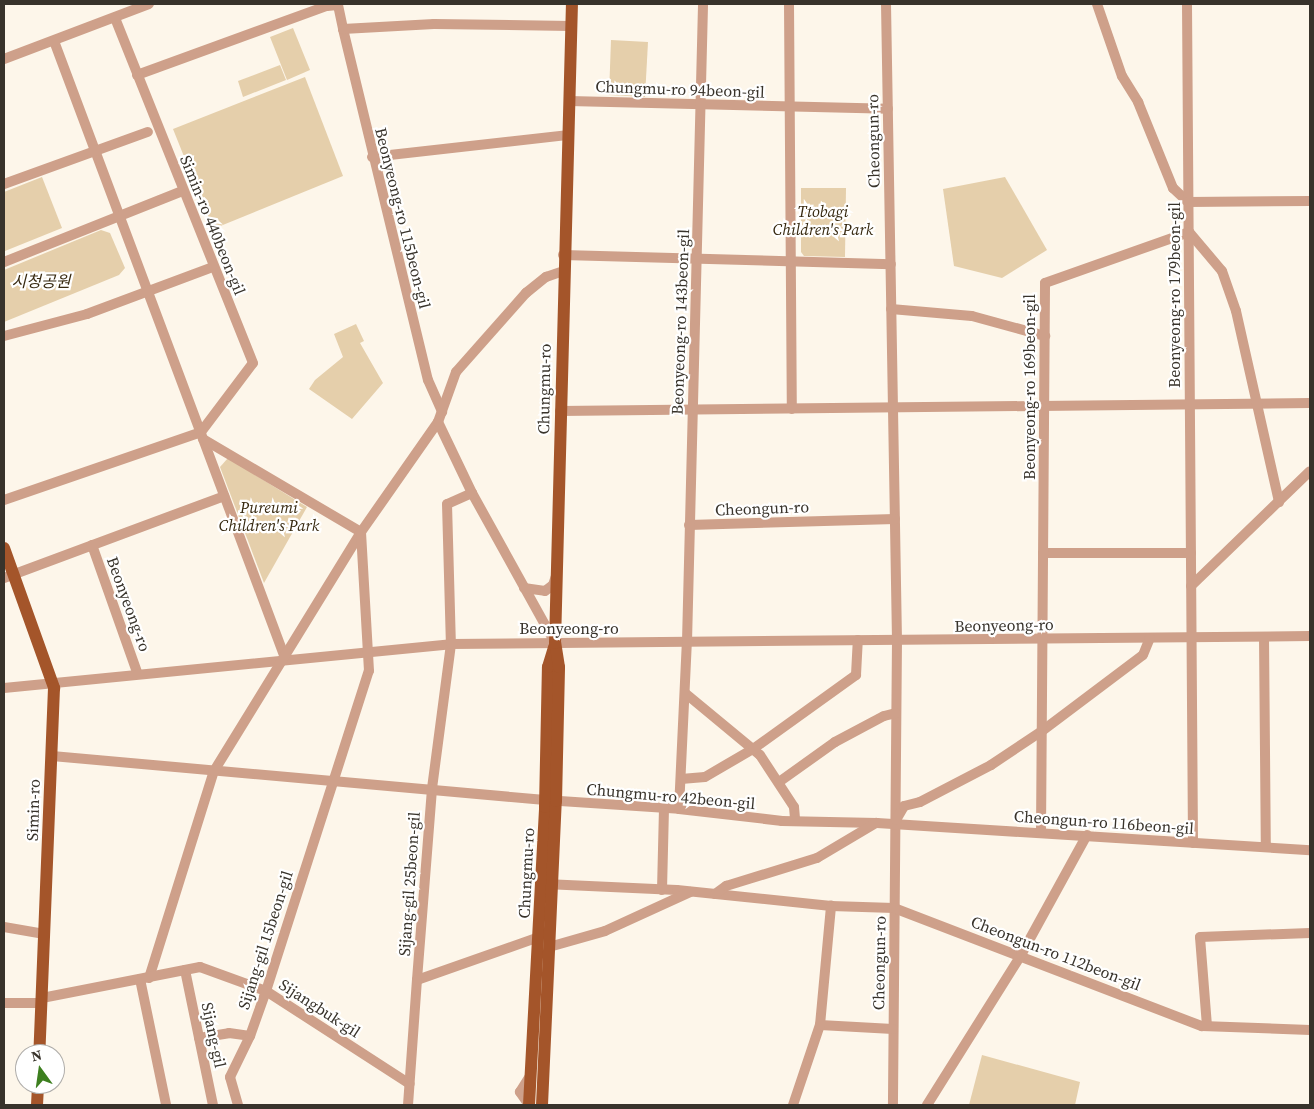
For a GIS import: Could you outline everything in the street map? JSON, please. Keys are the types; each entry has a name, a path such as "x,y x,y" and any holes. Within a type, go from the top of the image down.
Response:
{"main road":[{"name":"Chungmu-ro","path":"542,1105 550,946 547,884 551,801 548,667 554,643 563,255 572,4"},
{"name":"Simin-ro","path":"4,548 9,576 53,680 52,756 39,1044"},
{"name":"Chungmu-ro","path":"529,1105 539,937 547,884"}],"street":[{"path":"4,59 149,4"},
{"name":"Beonyeong-ro 143beon-gil","path":"688,642 689,525 698,259 703,4"},
{"path":"788,4 793,261 792,409"},
{"name":"Cheongun-ro","path":"886,4 897,640 893,1105"},
{"path":"1097,4 1122,76 1138,102 1173,188 1188,202 1310,201"},
{"name":"Beonyeong-ro 179beon-gil","path":"1187,4 1193,843"},
{"path":"137,75 315,8 338,5"},
{"name":"Beonyeong-ro 115beon-gil","path":"338,5 372,158 428,380 442,412"},
{"name":"Simin-ro 440beon-gil","path":"115,18 182,191 253,363 202,435"},
{"path":"343,29 434,24 571,26"},
{"path":"54,40 285,658"},
{"name":"Chungmu-ro 94beon-gil","path":"569,101 701,106 888,109"},
{"path":"4,184 148,132"},
{"path":"372,158 568,135"},
{"path":"4,262 182,191"},
{"path":"1189,232 1222,271 1236,311 1279,502"},
{"name":"Beonyeong-ro 169beon-gil","path":"1042,832 1045,283 1189,232"},
{"path":"563,255 891,264"},
{"path":"4,336 87,314 213,267"},
{"path":"166,1105 145,978 214,771 361,532 438,422 456,372 526,292 546,277 563,271"},
{"path":"891,309 972,316 1045,336"},
{"path":"560,412 1310,403"},
{"path":"438,422 472,493 554,643"},
{"path":"4,500 202,435 361,532"},
{"path":"1191,586 1310,471"},
{"path":"451,644 447,504 472,493"},
{"path":"9,576 224,496"},
{"name":"Cheongun-ro","path":"689,525 895,519"},
{"path":"361,532 368,650"},
{"name":"Beonyeong-ro","path":"92,545 137,672"},
{"path":"1043,553 1191,553"},
{"path":"524,588 545,591 553,585 556,575"},
{"name":"Beonyeong-ro","path":"4,688 53,680 368,650 451,644 1310,636"},
{"path":"1264,637 1266,846"},
{"path":"895,823 904,806 920,802 991,765 1042,731 1143,655 1150,638"},
{"path":"681,779 705,777 754,749 856,675 858,640"},
{"path":"679,808 688,642"},
{"name":"Sijang-gil 25beon-gil","path":"408,1105 432,789 451,644"},
{"name":"Sijang-gil 15beon-gil","path":"238,1105 230,1077 250,1036 266,991 369,671 368,650"},
{"path":"685,693 754,749 779,782 794,807 795,819"},
{"path":"779,782 835,742 884,716 896,713"},
{"name":"Chungmu-ro 42beon-gil","path":"52,756 551,801 664,809 679,808 782,821 795,819 895,823"},
{"path":"662,890 664,809"},
{"path":"716,894 726,886 817,858 876,823"},
{"name":"Cheongun-ro 116beon-gil","path":"895,823 1310,850"},
{"path":"927,1105 1021,955 1087,835"},
{"name":"Cheongun-ro 112beon-gil","path":"547,884 691,891 832,906 894,908 1207,1026 1310,1030"},
{"path":"550,946 605,931 691,891"},
{"path":"793,1105 820,1025 832,906"},
{"path":"4,927 44,934"},
{"path":"1207,1026 1200,937 1310,933"},
{"name":"Sijang-gil 25beon-gil","path":"417,980 539,937"},
{"name":"Sijangbuk-gil","path":"4,1003 41,1001 200,967 266,991 410,1084"},
{"name":"Sijang-gil","path":"185,970 213,1105"},
{"path":"820,1025 893,1029"},
{"path":"199,1038 229,1033 250,1036"}],"green space":[{"path":"293,28 310,70 287,80 270,37"},
{"path":"611,40 648,42 645,97 609,95"},
{"path":"280,65 286,80 243,97 238,81"},
{"path":"305,77 343,176 213,229 173,129"},
{"path":"42,177 62,228 5,251 4,192"},
{"path":"1005,177 1047,250 1002,278 954,266 943,189"},
{"name":"Ttobagi Children's Park","path":"801,188 846,188 845,257 804,256 801,252"},
{"name":"시청공원","path":"101,230 110,233 125,268 119,275 4,322 4,270"},
{"path":"356,324 364,341 360,343 383,383 352,419 309,389 315,380 343,357 334,334"},
{"name":"Pureumi Children's Park","path":"228,458 307,507 264,583 220,467"},
{"path":"982,1055 1080,1082 1075,1105 969,1105"}]}
